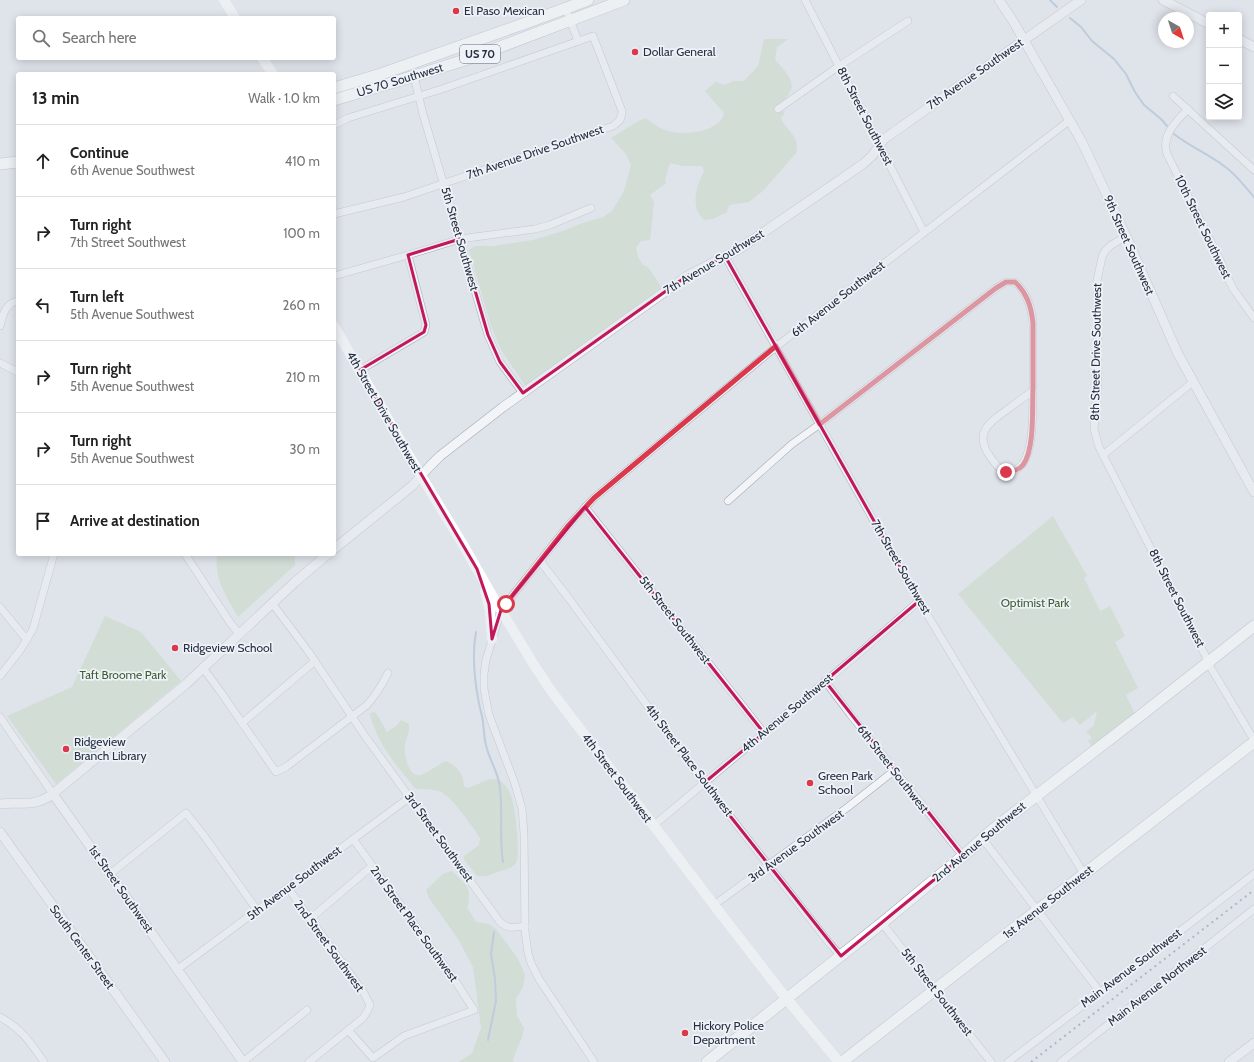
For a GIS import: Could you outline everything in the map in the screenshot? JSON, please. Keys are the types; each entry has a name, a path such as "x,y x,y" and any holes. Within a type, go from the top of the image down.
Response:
{"main road":[{"path":"224,0 234,16"},
{"name":"US 70 Southwest","path":"336,87 381,74 588,0"},
{"name":"US 70 Southwest","path":"336,99 471,58 624,0"},
{"path":"263,60 272,72"},
{"path":"0,164 16,162"},
{"name":"4th Street Drive Southwest","path":"336,329 422,476"},
{"name":"4th Street Southwest","path":"422,476 534,665 552,692 714,906 786,998 840,1062"},
{"path":"477,569 489,604 492,639"},
{"name":"2nd Avenue Southwest","path":"707,1062 882,923 963,856 982,838 1254,626"},
{"name":"1st Avenue Southwest","path":"840,1062 1038,910 1254,741"}],"street":[{"name":"8th Street Southwest","path":"804,0 924,232"},
{"name":"9th Street Southwest","path":"1000,0 1070,120 1126,236 1170,336 1193,382 1254,492"},
{"name":"7th Avenue Southwest","path":"336,547 412,486 430,466 448,450 523,393 687,276 703,266 725,256 765,232 863,164 872,156 879,144 884,139 1081,0"},
{"path":"1163,0 1206,22"},
{"path":"336,124 348,118 419,97 578,40 566,9"},
{"path":"778,109 839,66 908,21"},
{"name":"7th Avenue Drive Southwest","path":"336,214 404,197 613,126 620,121 622,111 593,36 578,40"},
{"path":"1242,41 1254,47"},
{"name":"5th Street Southwest","path":"414,76 488,335 500,362 523,393"},
{"path":"1173,96 1254,170"},
{"name":"10th Street Southwest","path":"1188,109 1168,133 1165,141 1166,154 1221,262 1228,280 1254,318"},
{"name":"6th Avenue Southwest","path":"501,610 568,526 594,498 776,346 1070,120"},
{"path":"336,275 460,239 535,229 550,225 592,208"},
{"name":"8th Street Drive Southwest","path":"1102,455 1094,429 1098,370 1097,281 1102,257 1105,251 1126,236"},
{"path":"360,370 424,332 426,325 408,255"},
{"name":"7th Street Southwest","path":"725,256 919,601 1084,874"},
{"path":"728,501 792,444 996,288 1006,282 1015,282 1021,287 1031,308 1033,339 1033,391 1033,413 1032,432 1026,459 1016,470 1006,472 998,467 985,449 983,434 989,423 1033,391"},
{"path":"0,326 5,309 16,302"},
{"path":"0,363 16,371"},
{"path":"1102,455 1193,382"},
{"name":"8th Street Southwest","path":"1102,455 1202,648 1208,663 1254,741"},
{"name":"5th Street Southwest","path":"585,507 764,733"},
{"path":"0,676 27,640 33,629 53,556"},
{"path":"186,556 225,615 240,634"},
{"path":"0,804 36,803 53,794 135,727 203,668 294,582 326,556"},
{"name":"4th Street Place Southwest","path":"540,561 704,783 841,956"},
{"name":"4th Avenue Southwest","path":"653,826 919,601"},
{"name":"3rd Street Southwest","path":"272,603 315,661 352,717 500,922 506,927 510,928 525,926"},
{"path":"0,607 27,640"},
{"path":"501,610 486,660 484,689 489,715 515,784 522,809 524,833 525,926 528,952 535,973 594,1062"},
{"path":"242,723 315,661"},
{"path":"203,668 276,772 286,768 367,705 376,696 388,673"},
{"name":"6th Street Southwest","path":"825,681 963,856"},
{"name":"1st Street Southwest","path":"0,717 243,1062"},
{"name":"3rd Avenue Southwest","path":"714,906 873,789 895,770"},
{"name":"5th Avenue Southwest","path":"178,969 410,797"},
{"path":"110,874 186,813 206,837 258,910"},
{"name":"South Center Street","path":"0,832 164,1062"},
{"path":"982,838 1100,992"},
{"name":"2nd Street Place Southwest","path":"348,1030 373,1058 404,1036 474,1010 454,979 354,839"},
{"path":"310,919 372,866"},
{"name":"Main Avenue Southwest","path":"1008,1062 1254,874"},
{"name":"2nd Street Southwest","path":"288,888 364,993 370,1005 365,1015 348,1030"},
{"name":"Main Avenue Northwest","path":"1060,1062 1254,909"},
{"name":"5th Street Southwest","path":"882,923 991,1062"},
{"path":"243,1062 307,1010"},
{"path":"0,1017 13,1025 23,1034 44,1062"},
{"path":"309,1062 348,1030"},
{"path":"1229,1062 1254,1043"}],"highlighted area":[{"path":"460,239 488,335 500,362 523,393 687,276 725,256 919,601 825,681 963,856 841,956 704,783 764,733 585,507 501,610 492,639 489,604 477,569 360,370 424,332 426,325 408,255"}],"green space":[{"path":"764,39 788,39 777,47 775,60 788,75 792,83 792,88 774,112 785,111 781,118 795,138 797,152 764,190 749,202 729,205 727,212 713,219 704,220 696,208 697,188 704,171 702,166 683,166 670,163 665,180 666,183 650,195 654,203 650,240 641,241 636,248 638,257 643,265 648,267 662,288 526,387 501,350 491,326 469,250 475,246 494,246 533,240 603,217 612,211 624,191 631,165 626,154 611,138 645,118 662,129 679,133 695,132 710,128 717,124 722,119 724,113 705,91 716,82 725,85 733,81 744,81 758,66"},
{"name":"Optimist Park","path":"1053,516 1087,576 1084,578 1100,611 1110,606 1125,636 1115,642 1138,688 1126,695 1135,714 1092,746 1088,741 1092,738 1086,732 1094,725 1097,711 1080,725 1073,717 1063,723 958,594"},
{"path":"217,556 295,557 295,565 238,617 222,587 217,571"},
{"name":"Taft Broome Park","path":"105,616 141,632 181,681 56,784 7,716 72,687"},
{"path":"373,712 376,713 387,732 401,720 409,724 405,754 408,765 413,773 421,775 446,761 459,770 466,788 484,781 495,779 507,788 513,801 517,828 518,855 514,865 490,875 476,875 464,859 464,856 479,845 480,838 462,813 446,795 435,790 416,789 388,754 377,735 370,714"},
{"path":"452,871 465,884 469,891 468,909 476,922 489,924 496,929 518,959 525,975 523,987 516,999 517,1016 524,1028 513,1059 514,1062 459,1062 472,1053 481,1028 473,967 458,939 429,898 426,890 443,874"}],"waterway":[{"path":"1050,0 1057,7"},
{"path":"1070,18 1081,27 1092,41 1114,59 1126,74 1135,92 1144,105 1167,126"},
{"path":"1174,134 1228,169 1254,197"},
{"path":"476,632 474,657 475,682 483,719 486,746 497,773 499,784 501,798 501,844 503,862"},
{"path":"488,1040 496,1001 495,979 491,954 494,932"}],"railway":[{"path":"1031,1062 1254,890"}],"place":[{"name":"El Paso Mexican","path":"456,11"},
{"name":"Dollar General","path":"635,52"},
{"name":"Ridgeview School","path":"175,648"},
{"name":"Ridgeview Branch Library","path":"66,749"},
{"name":"Green Park School","path":"810,783"},
{"name":"Hickory Police Department","path":"685,1033"}],"route":[{"path":"506,604 552,544 594,498 765,357 776,346 820,424 996,288 1006,282 1015,282 1021,287 1031,308 1033,323 1033,413 1032,432 1026,459 1018,469 1006,472"}]}
